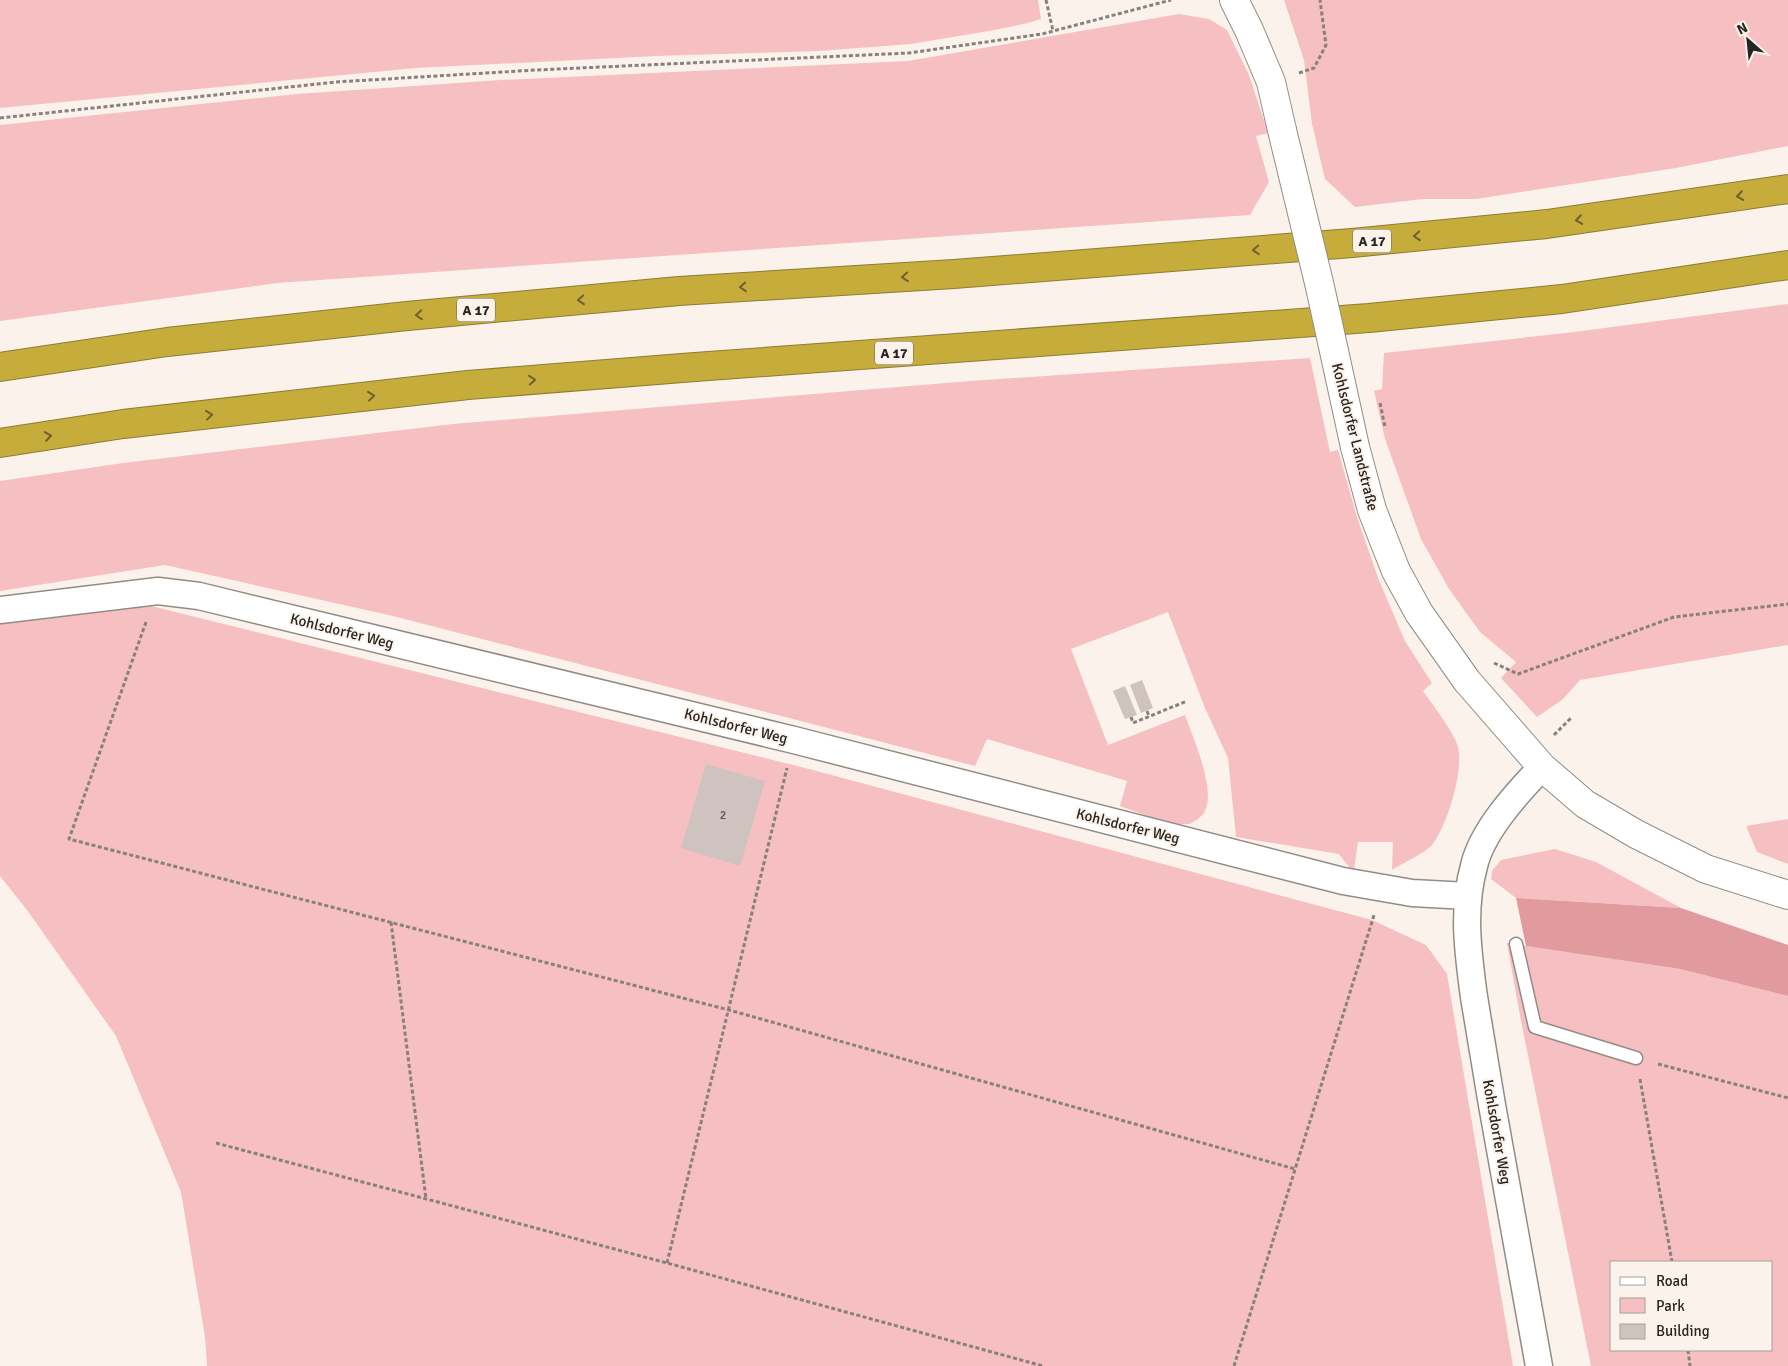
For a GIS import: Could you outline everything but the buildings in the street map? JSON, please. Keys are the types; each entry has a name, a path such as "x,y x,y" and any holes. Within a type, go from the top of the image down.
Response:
{"highway":[{"name":"A 17","path":"0,366 167,342 436,313 679,291 954,274 1352,243 1547,224 1788,188"},
{"name":"A 17","path":"0,443 124,424 468,385 1370,318 1552,300 1788,265"}],"street":[{"name":"Kohlsdorfer Landstraße","path":"1234,0 1250,30 1270,82 1320,287 1355,447 1372,510 1396,571 1419,613 1466,681 1542,767 1585,804 1636,834 1706,869 1788,895"},
{"name":"Kohlsdorfer Weg","path":"0,610 158,591 198,596 794,740 1342,881 1412,893 1468,896"},
{"name":"Kohlsdorfer Weg","path":"1539,1366 1480,1036 1467,930 1468,896 1474,864 1488,834 1514,798 1542,767"}],"lane":[{"path":"1516,944 1535,1027 1636,1058"}],"path":[{"path":"1046,0 1054,31"},
{"path":"0,118 336,82 536,70 909,53 1054,31 1171,0"},
{"path":"1270,82 1314,68 1326,45 1320,0"},
{"path":"158,591 69,839 729,1010 1295,1169"},
{"path":"1466,681 1493,663 1518,674 1674,617 1788,604"},
{"path":"1131,717 1133,723 1186,701"},
{"path":"1147,711 1149,716"},
{"path":"667,1263 794,740"},
{"path":"1234,1366 1383,888"},
{"path":"391,922 426,1198"},
{"path":"1672,1261 1636,1058 1788,1098"},
{"path":"216,1143 426,1198 1043,1366"},
{"path":"1688,1351 1690,1366"}],"green space":[{"path":"0,0 1038,0 1041,19 995,30 911,44 819,51 656,56 416,68 0,108"},
{"path":"1284,0 1788,0 1788,146 1676,168 1476,199 1423,199 1355,207 1325,179 1312,124 1304,60"},
{"path":"1179,14 1209,19 1227,30 1249,75 1268,133 1256,136 1269,182 1250,215 277,283 0,321 0,125 297,94 501,80 908,61"},
{"path":"1788,304 1788,645 1580,680 1562,700 1537,717 1501,678 1516,662 1480,632 1449,589 1421,539 1385,439 1374,391 1382,389 1384,353 1566,333"},
{"path":"1310,358 1330,452 1338,450 1357,517 1378,578 1405,641 1432,683 1423,691 1448,726 1458,747 1459,770 1453,798 1437,838 1428,849 1392,870 1393,842 1358,842 1354,870 1349,867 1339,854 1236,837 1228,758 1205,708 1168,612 1071,649 1108,745 1185,715 1202,763 1208,790 1208,802 1205,811 1201,817 1190,824 1169,824 1120,806 1127,781 987,739 975,766 393,616 165,565 0,591 0,481 123,463 453,424 970,381"},
{"path":"151,606 813,770 1372,920 1426,945 1447,974 1513,1366 207,1366 205,1337 181,1192 116,1036 27,910 0,876 0,621"},
{"path":"1788,819 1788,864 1757,852 1746,826"},
{"path":"1555,849 1596,862 1681,908 1516,898 1491,879 1492,871 1501,860"},
{"path":"1507,943 1680,969 1788,996 1788,1366 1591,1366"}],"shaded area":[{"path":"1516,898 1681,908 1788,945 1788,996 1680,969 1526,946"}]}
